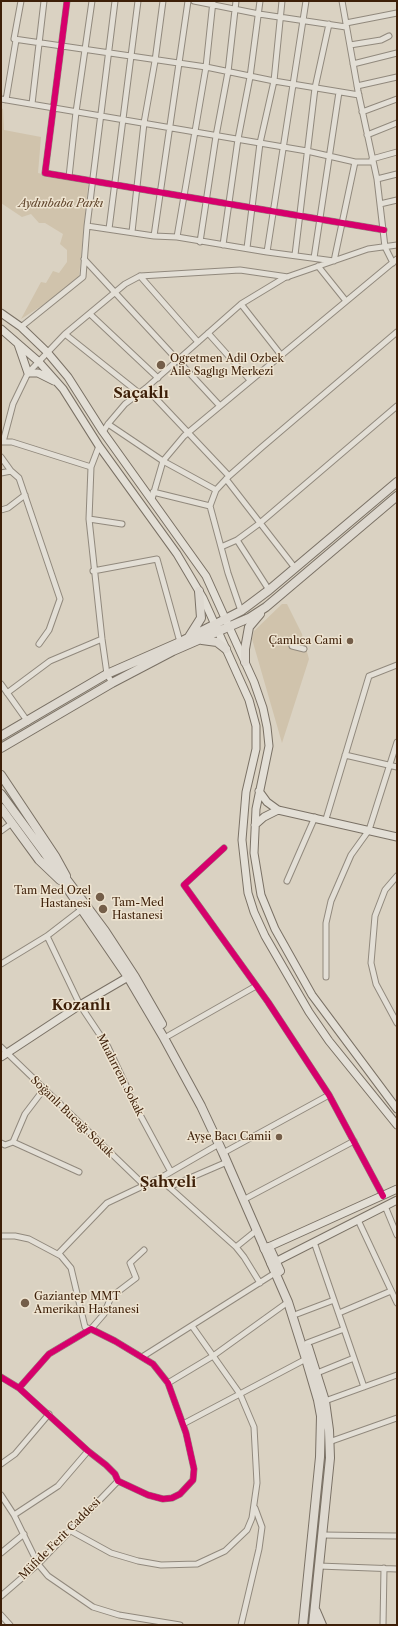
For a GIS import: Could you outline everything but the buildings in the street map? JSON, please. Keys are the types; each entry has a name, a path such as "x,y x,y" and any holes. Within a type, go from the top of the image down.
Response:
{"main road":[{"path":"1,313 21,327 47,352 68,377 103,432 152,495 206,576 245,662 263,708 267,727 269,746 259,792 255,826 254,853 261,895 275,929 312,995 397,1109"},
{"path":"1,329 39,362 57,383 156,524 199,591 250,700 256,726 256,749 246,792 242,840 247,885 254,912 265,936 309,1012 329,1042 397,1125"},
{"path":"17,342 28,373 38,373 57,383"},
{"path":"1,748 112,682 202,640 225,619 241,611 268,590 397,482"},
{"path":"1,736 28,722 107,674 189,637 216,628 229,627 249,618 266,607 397,496"},
{"path":"189,637 200,618 199,591"},
{"path":"245,662 245,649 249,627 266,607"},
{"path":"202,640 217,642 226,649"},
{"path":"1,775 55,856 67,883 82,909 128,977 188,1082 219,1144 226,1152 227,1162 266,1248"},
{"path":"259,792 267,802 278,810 326,819 397,837"},
{"path":"1,794 114,944 135,977 168,1036 226,1152 257,1230 297,1314 325,1401 330,1458 313,1625"},
{"path":"1,808 39,860 67,883"},
{"path":"255,826 264,817 278,810"},
{"path":"4,1055 80,1005 128,977"},
{"path":"266,1248 397,1189"},
{"path":"273,1262 397,1200"},
{"path":"273,1262 275,1273 288,1302 318,1400 321,1429 303,1625"},
{"path":"315,1607 322,1625"}],"street":[{"path":"20,1 14,39 16,40 3,100 53,107 307,151 355,162 373,160 397,152"},
{"path":"32,104 44,1"},
{"path":"67,1 60,46 45,173 384,230"},
{"path":"69,177 76,112 92,1"},
{"path":"21,327 83,277 92,182 107,53 115,1"},
{"path":"109,229 138,1"},
{"path":"132,232 144,123 155,61 163,1"},
{"path":"154,236 188,1"},
{"path":"194,1 213,3 235,10 280,18 329,24 346,25 397,13"},
{"path":"200,242 216,136 228,72 236,1"},
{"path":"223,245 238,139 250,77 260,1"},
{"path":"247,248 260,143 274,82 282,1"},
{"path":"267,252 306,1"},
{"path":"210,506 152,495 163,461 188,433 395,261 384,247 384,230 377,179 362,112 342,1"},
{"path":"177,237 182,196 206,67 213,3"},
{"path":"295,255 316,88 329,24"},
{"path":"350,45 381,40 389,36"},
{"path":"16,40 155,61 206,67 274,82 359,95"},
{"path":"353,64 397,52"},
{"path":"357,86 397,76"},
{"path":"314,258 339,92"},
{"path":"362,112 397,99"},
{"path":"367,135 397,123"},
{"path":"334,261 355,162"},
{"path":"377,179 397,174"},
{"path":"380,204 397,200"},
{"path":"87,226 154,236 177,237 200,242 334,261"},
{"path":"103,432 125,404 158,378 241,304 288,277 368,249 397,245"},
{"path":"84,259 220,406"},
{"path":"318,266 346,301"},
{"path":"91,467 12,442 2,442 13,404 28,373 65,334 114,292 140,276 240,270 288,277"},
{"path":"140,276 198,342"},
{"path":"241,304 281,355"},
{"path":"90,314 158,378"},
{"path":"241,611 210,506 216,490 397,332"},
{"path":"208,333 250,380"},
{"path":"65,334 139,393"},
{"path":"146,388 228,478 295,568"},
{"path":"221,547 237,540 260,522 397,406"},
{"path":"1,420 7,424"},
{"path":"108,424 163,461 216,490"},
{"path":"100,446 91,467 89,519 93,571 102,639 107,674 112,682"},
{"path":"1,457 11,471 19,478 60,599 49,630 39,644"},
{"path":"1,473 11,471"},
{"path":"1,510 8,508 26,495"},
{"path":"89,519 122,524"},
{"path":"237,540 268,590"},
{"path":"93,571 157,559 180,642"},
{"path":"7,693 50,661 102,639"},
{"path":"292,646 304,649"},
{"path":"326,819 369,676 397,665"},
{"path":"1,684 28,722"},
{"path":"326,977 326,923 330,901 351,855 369,830 397,742"},
{"path":"345,755 397,766"},
{"path":"287,881 315,817"},
{"path":"1,831 12,823"},
{"path":"224,848 184,885 256,986 329,1095 383,1196"},
{"path":"397,876 385,890 375,916 371,963 376,984 397,1023"},
{"path":"1,964 47,936 82,909"},
{"name":"Muahrrem Sokak","path":"47,936 80,1005 108,1047 138,1111 171,1172"},
{"path":"168,1036 256,986"},
{"name":"Soğanlı Bucağı Sokak","path":"1,1047 4,1055 44,1089 144,1185"},
{"path":"1,1143 5,1145 12,1142 24,1114 44,1089"},
{"path":"226,1152 329,1095"},
{"path":"12,1142 79,1172"},
{"path":"245,1199 354,1142"},
{"path":"59,1253 107,1203 162,1177 219,1144"},
{"path":"169,1187 227,1162"},
{"path":"162,1177 169,1187 236,1247 260,1283"},
{"path":"385,1206 397,1235"},
{"path":"358,1220 397,1303"},
{"path":"236,1247 257,1230"},
{"path":"1,1236 15,1236 29,1240 59,1253 71,1268 85,1327 153,1364 168,1383 183,1424 194,1469 193,1480 188,1487 172,1498 163,1499 148,1495 118,1481 115,1474 106,1465 88,1452 49,1414 19,1388 1,1377"},
{"path":"314,1242 364,1387"},
{"path":"19,1388 49,1354 91,1329 104,1314 111,1297 136,1278 130,1264 144,1250"},
{"path":"142,1357 275,1273"},
{"path":"338,1313 392,1291"},
{"path":"297,1314 334,1300"},
{"path":"168,1383 213,1356 288,1302"},
{"path":"71,1531 111,1553 138,1561 161,1565 197,1564 225,1551 247,1530 255,1506 257,1483 254,1427 240,1394 192,1326"},
{"path":"307,1343 344,1329"},
{"path":"317,1373 354,1358"},
{"path":"183,1424 306,1359"},
{"path":"325,1401 397,1375"},
{"path":"1,1464 15,1454 49,1414"},
{"path":"329,1442 397,1418"},
{"path":"14,1515 58,1486 88,1452"},
{"name":"Müfide Ferit Caddesi","path":"1,1596 38,1564 118,1481"},
{"path":"1,1495 14,1515 38,1564 48,1576 94,1607 119,1615 180,1625"},
{"path":"241,1625 259,1549 262,1527 255,1506"},
{"path":"1,1553 24,1534"},
{"path":"322,1535 397,1536"},
{"path":"319,1566 397,1569"},
{"path":"383,1625 384,1568"},
{"path":"1,1615 10,1625"}],"green space":[{"name":"Aydınbaba Parkı","path":"1,108 3,109 4,130 41,137 38,173 88,184 79,277 60,294 21,319 41,282 46,283 53,271 59,273 67,262 67,250 60,244 63,234 45,223 39,223 31,214 22,217 1,203"},
{"path":"282,604 287,604 302,634 309,659 282,743 252,639 254,631"}],"cycle path":[{"path":"67,1 45,173 384,230"},
{"path":"224,848 184,885 268,1002 329,1095 383,1196"},
{"path":"1,1377 19,1388 88,1451 106,1465 115,1474 118,1481 148,1495 163,1499 172,1498 180,1494 193,1480 194,1469 186,1433 168,1383 153,1364 115,1341 91,1329 49,1354 19,1388"}],"place":[{"name":"Ogretmen Adil Ozbek Aile Saglıgı Merkezi","path":"161,365"},
{"name":"Çamlıca Cami","path":"350,641"},
{"name":"Tam Med Ozel Hastanesi","path":"100,897"},
{"name":"Tam-Med Hastanesi","path":"103,909"},
{"name":"Ayşe Bacı Camii","path":"279,1137"},
{"name":"Gaziantep MMT Amerikan Hastanesi","path":"25,1303"}],"district":[{"name":"Saçaklı","path":"141,394"},
{"name":"Kozanlı","path":"81,1006"},
{"name":"Şahveli","path":"168,1183"}]}
